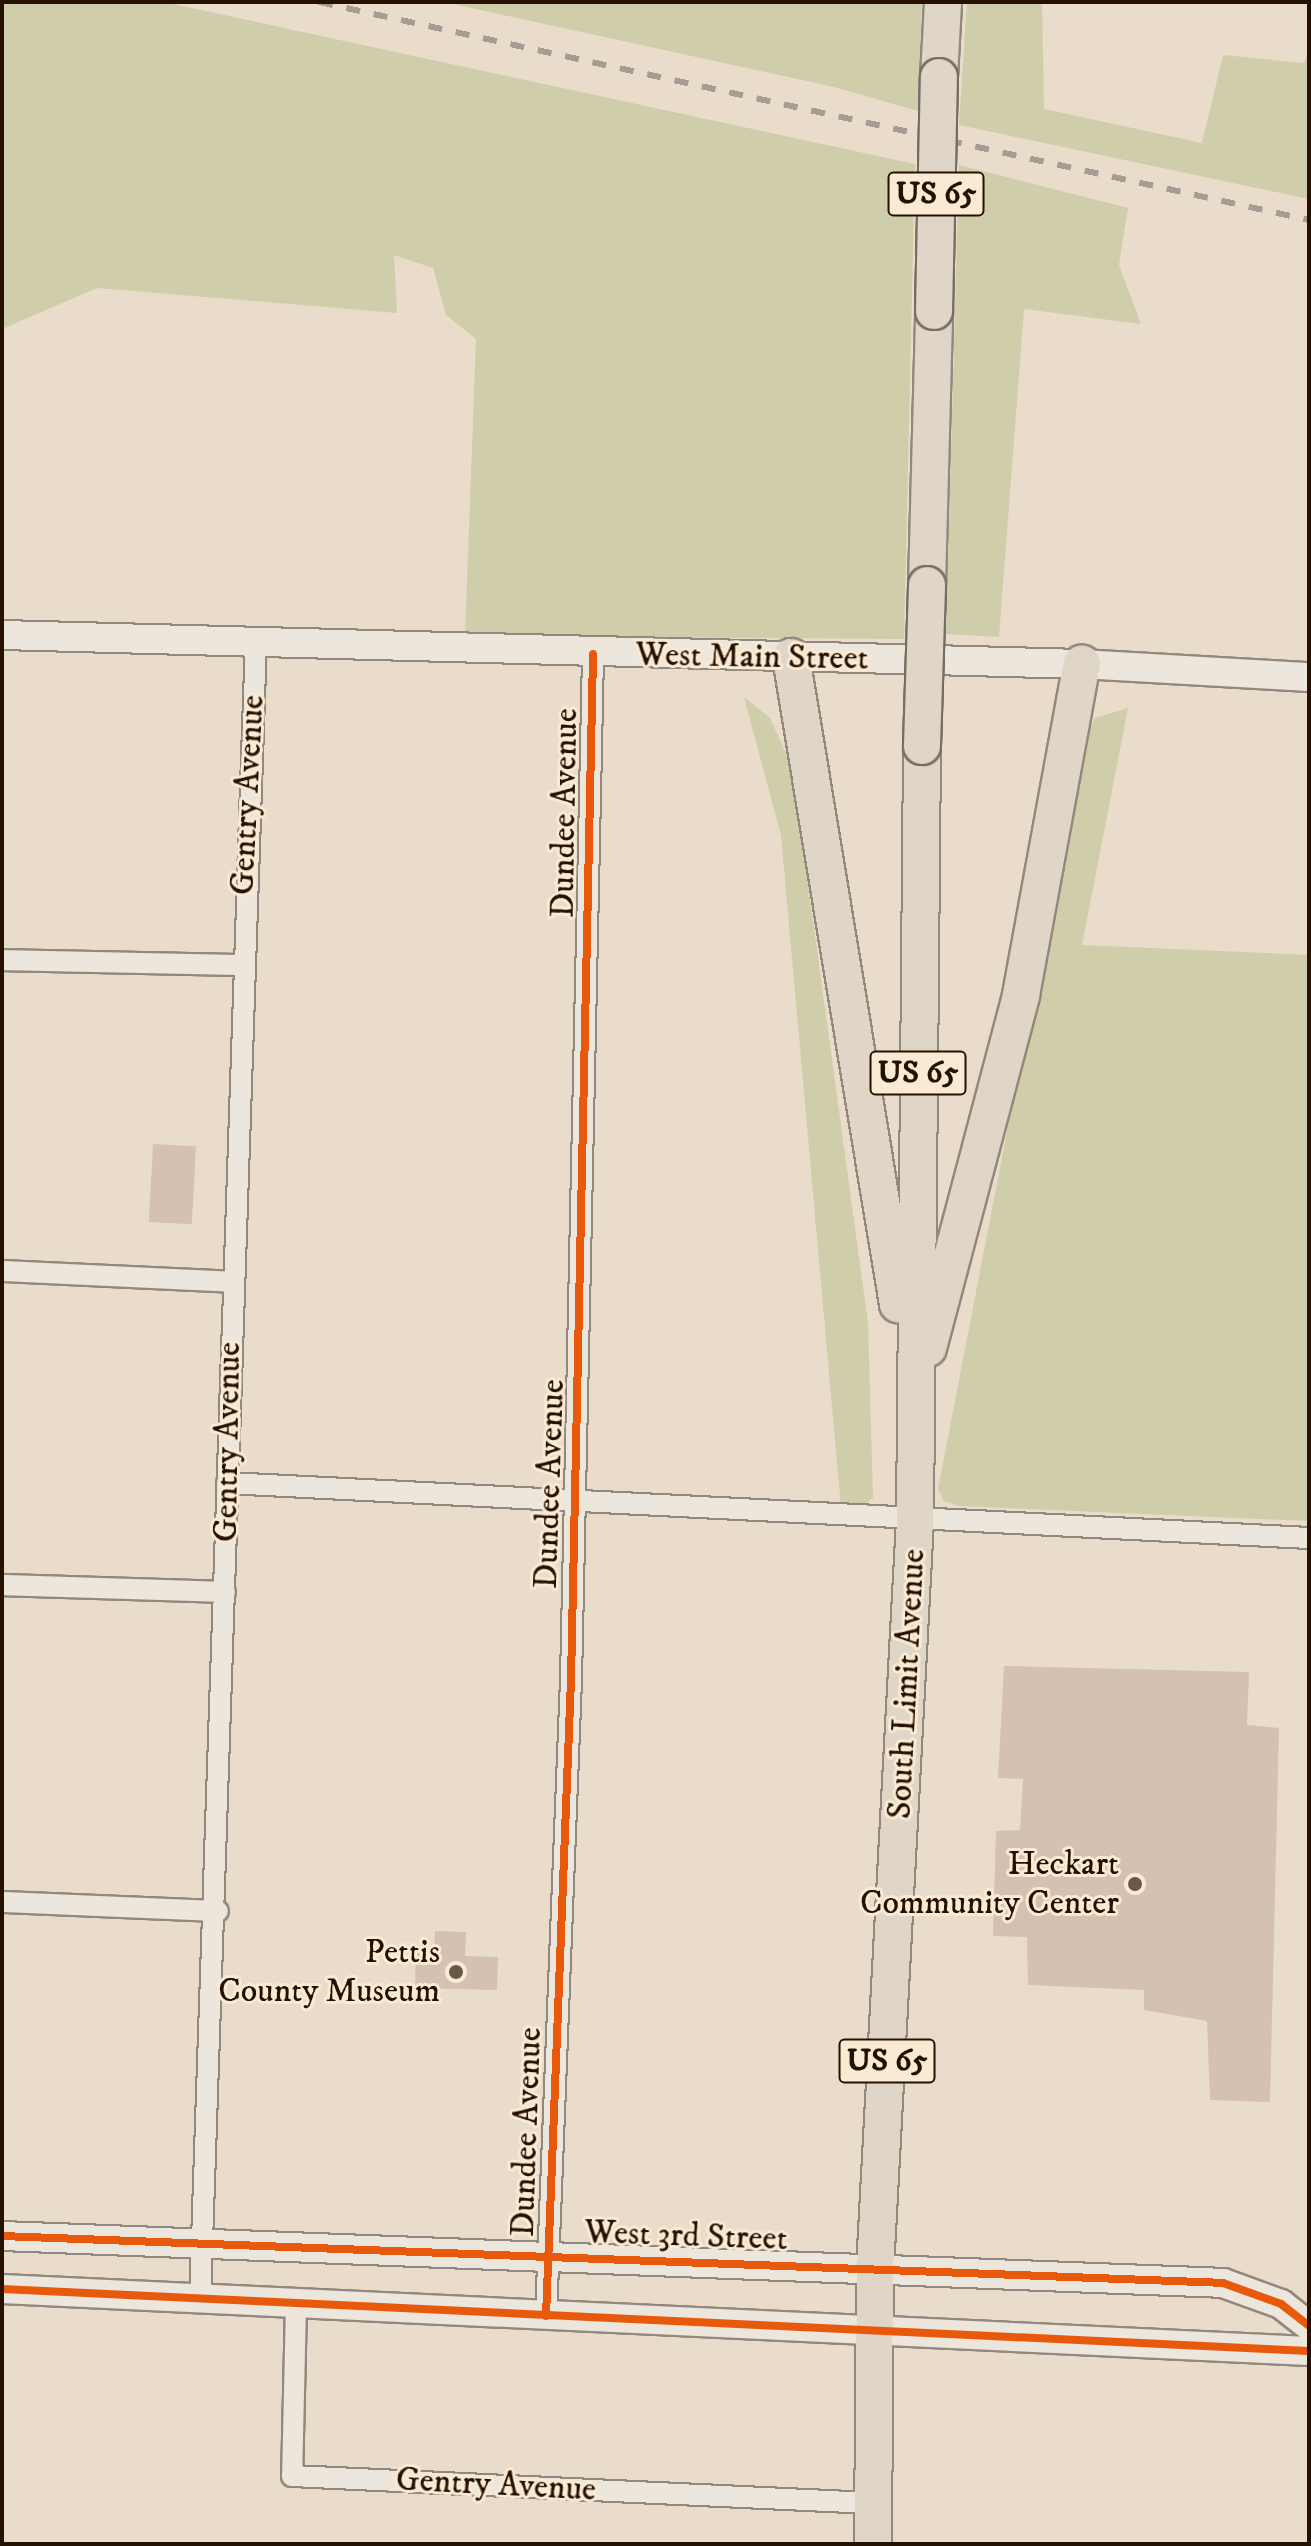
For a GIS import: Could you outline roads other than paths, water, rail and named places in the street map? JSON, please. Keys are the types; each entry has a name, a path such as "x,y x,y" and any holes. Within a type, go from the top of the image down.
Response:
{"highway":[{"name":"US 65","path":"914,1400 922,746 943,2"},
{"path":"791,657 914,1400"},
{"path":"914,1400 1021,995 1082,664"},
{"name":"South Limit Avenue","path":"873,2544 875,2269 915,1520 914,1400"}],"street":[{"name":"West Main Street","path":"2,635 593,654 1082,664 1309,677"},
{"name":"Gentry Avenue","path":"202,2242 218,1911 240,965 256,643"},
{"name":"Dundee Avenue","path":"546,2316 576,1501 593,654"},
{"path":"2,960 240,965"},
{"path":"2,1271 232,1282"},
{"path":"227,1483 1309,1538"},
{"path":"2,1585 225,1592"},
{"path":"2,1902 218,1911"},
{"name":"West 3rd Street","path":"2,2236 1223,2283 1281,2304 1309,2326"},
{"path":"200,2301 202,2242"},
{"path":"2,2289 200,2301 1309,2351"},
{"name":"Gentry Avenue","path":"296,2305 292,2476 872,2503"}],"railway":[{"path":"319,2 1309,220"}],"place":[{"name":"Heckart Community Center","path":"1135,1884"},
{"name":"Pettis County Museum","path":"456,1972"}]}
